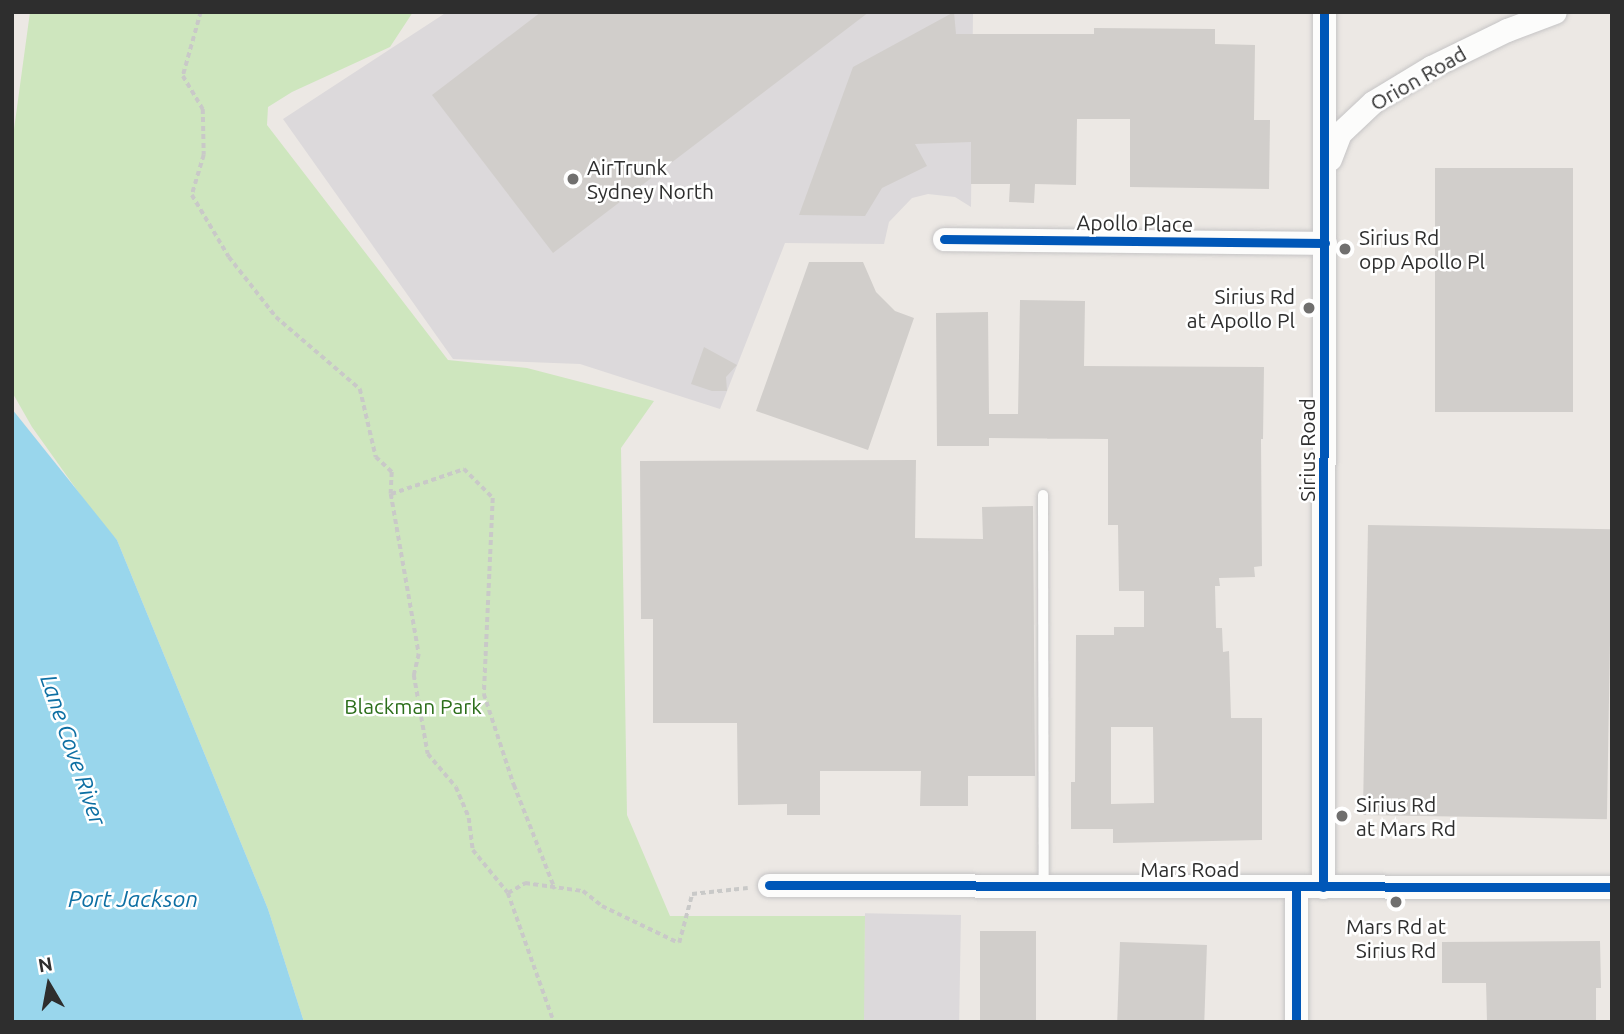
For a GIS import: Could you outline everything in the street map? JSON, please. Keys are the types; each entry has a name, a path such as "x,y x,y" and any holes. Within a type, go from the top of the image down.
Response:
{"street":[{"name":"Sirius Road","path":"1323,887 1324,12"},
{"name":"Orion Road","path":"1325,186 1330,158 1340,133 1373,102 1431,67 1496,35 1555,12"},
{"name":"Apollo Place","path":"944,239 1325,243"},
{"name":"Mars Road","path":"769,885 1612,887"},
{"path":"1296,887 1296,1022"}],"lane":[{"path":"1043,495 1044,886"}],"path":[{"path":"201,12 183,76 203,109 204,155 192,195 229,257 276,317 360,389 376,457 392,472 391,494 419,653 414,675 428,754 456,788 469,818 473,850 508,893 554,1022"},
{"path":"391,494 464,469 493,498 484,694 514,785 555,889"},
{"path":"508,893 526,883 583,891 602,906 679,943 692,894 769,885"}],"shaded area":[{"path":"447,12 973,12 971,207 955,197 928,194 912,198 889,222 884,244 785,243 720,409 580,364 453,359 283,119"},
{"path":"865,913 961,915 959,1022 863,1020"}],"green space":[{"name":"Blackman Park","path":"30,12 413,12 390,47 292,92 268,107 267,125 448,360 527,368 654,401 621,448 627,815 670,916 865,916 864,1022 304,1022 268,909 117,540 94,514 32,427 12,392 12,144"}],"water":[{"name":"Port Jackson","path":"12,409 117,540 268,909 304,1022 12,1022"}],"building":[{"name":"AirTrunk Sydney North","path":"541,12 869,12 553,253 432,95"},
{"path":"954,12 956,34 1094,34 1094,28 1215,29 1215,44 1255,45 1254,120 1270,120 1269,189 1130,187 1130,119 1077,119 1076,185 1035,184 1034,203 1009,202 1010,184 971,184 971,142 915,144 927,166 882,188 865,216 799,215 853,67"},
{"path":"1435,168 1573,168 1573,412 1435,412"},
{"path":"809,262 863,262 876,292 895,311 914,318 868,450 756,411"},
{"path":"1020,300 1085,301 1084,366 1264,367 1261,439 1262,566 1254,567 1255,577 1219,578 1220,586 1215,586 1216,628 1222,628 1223,652 1229,651 1231,718 1262,718 1262,840 1113,843 1113,829 1071,829 1071,782 1075,782 1076,635 1114,635 1114,627 1144,627 1144,591 1119,591 1118,525 1108,525 1108,439 989,438 989,446 937,446 936,313 988,312 989,414 1018,414","holes":["1111,727 1153,727 1154,803 1111,804"]},
{"path":"704,347 737,365 726,377 727,391 712,391 691,384"},
{"path":"916,460 915,538 983,539 982,507 1033,506 1035,776 968,776 968,806 920,806 921,771 820,771 820,815 787,815 787,804 738,805 737,723 653,723 653,619 641,619 640,461"},
{"path":"1368,525 1612,529 1607,819 1363,815"},
{"path":"980,931 1036,931 1036,1022 980,1022"},
{"path":"1600,941 1601,988 1596,988 1596,1022 1487,1022 1486,983 1442,983 1442,942"},
{"path":"1120,942 1207,945 1204,1022 1117,1022"}],"cycle path":[{"path":"1323,887 1324,12"},
{"path":"944,239 1325,243"},
{"path":"769,885 1612,887"},
{"path":"1296,887 1296,1022"}],"place":[{"name":"AirTrunk Sydney North","path":"573,179"},
{"name":"Sirius Rd opp Apollo Pl","path":"1345,249"},
{"name":"Sirius Rd at Apollo Pl","path":"1309,308"},
{"name":"Sirius Rd at Mars Rd","path":"1342,816"},
{"name":"Mars Rd at Sirius Rd","path":"1396,902"}],"water label":[{"name":"Lane Cove River","path":"73,750"}]}
